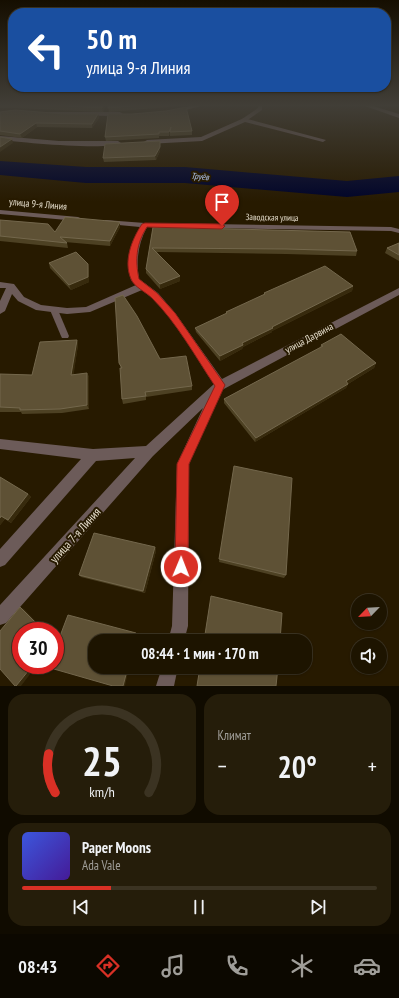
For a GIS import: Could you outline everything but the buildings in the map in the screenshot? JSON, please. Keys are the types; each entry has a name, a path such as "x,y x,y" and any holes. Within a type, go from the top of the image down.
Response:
{"street":[{"path":"0,138 27,142 77,144 123,143"},
{"path":"138,142 204,138"},
{"path":"315,138 323,140"},
{"name":"улица 9-я Линия","path":"0,212 84,220"},
{"path":"99,221 145,225 137,238 132,264 135,280 154,295 172,315 220,385 183,464 180,626 178,634"},
{"name":"Заводская улица","path":"145,225 391,229 399,231"},
{"path":"0,285 11,286 21,299 39,308 67,311 87,310 143,286"},
{"path":"0,312 11,286"},
{"name":"улица Дарвина","path":"150,452 220,385 399,291"},
{"path":"0,444 93,455 150,452"},
{"name":"улица 7-я Линия","path":"0,617 150,452"},
{"path":"0,560 93,455"},
{"path":"165,686 168,674"}],"lane":[{"path":"54,310 64,336"}],"waterway":[{"name":"Труёв","path":"0,168 86,175 185,175 347,189 399,184"}],"route":[{"path":"181,567 183,464 220,385 172,315 154,295 135,280 132,264 137,238 145,225 222,226"}]}
